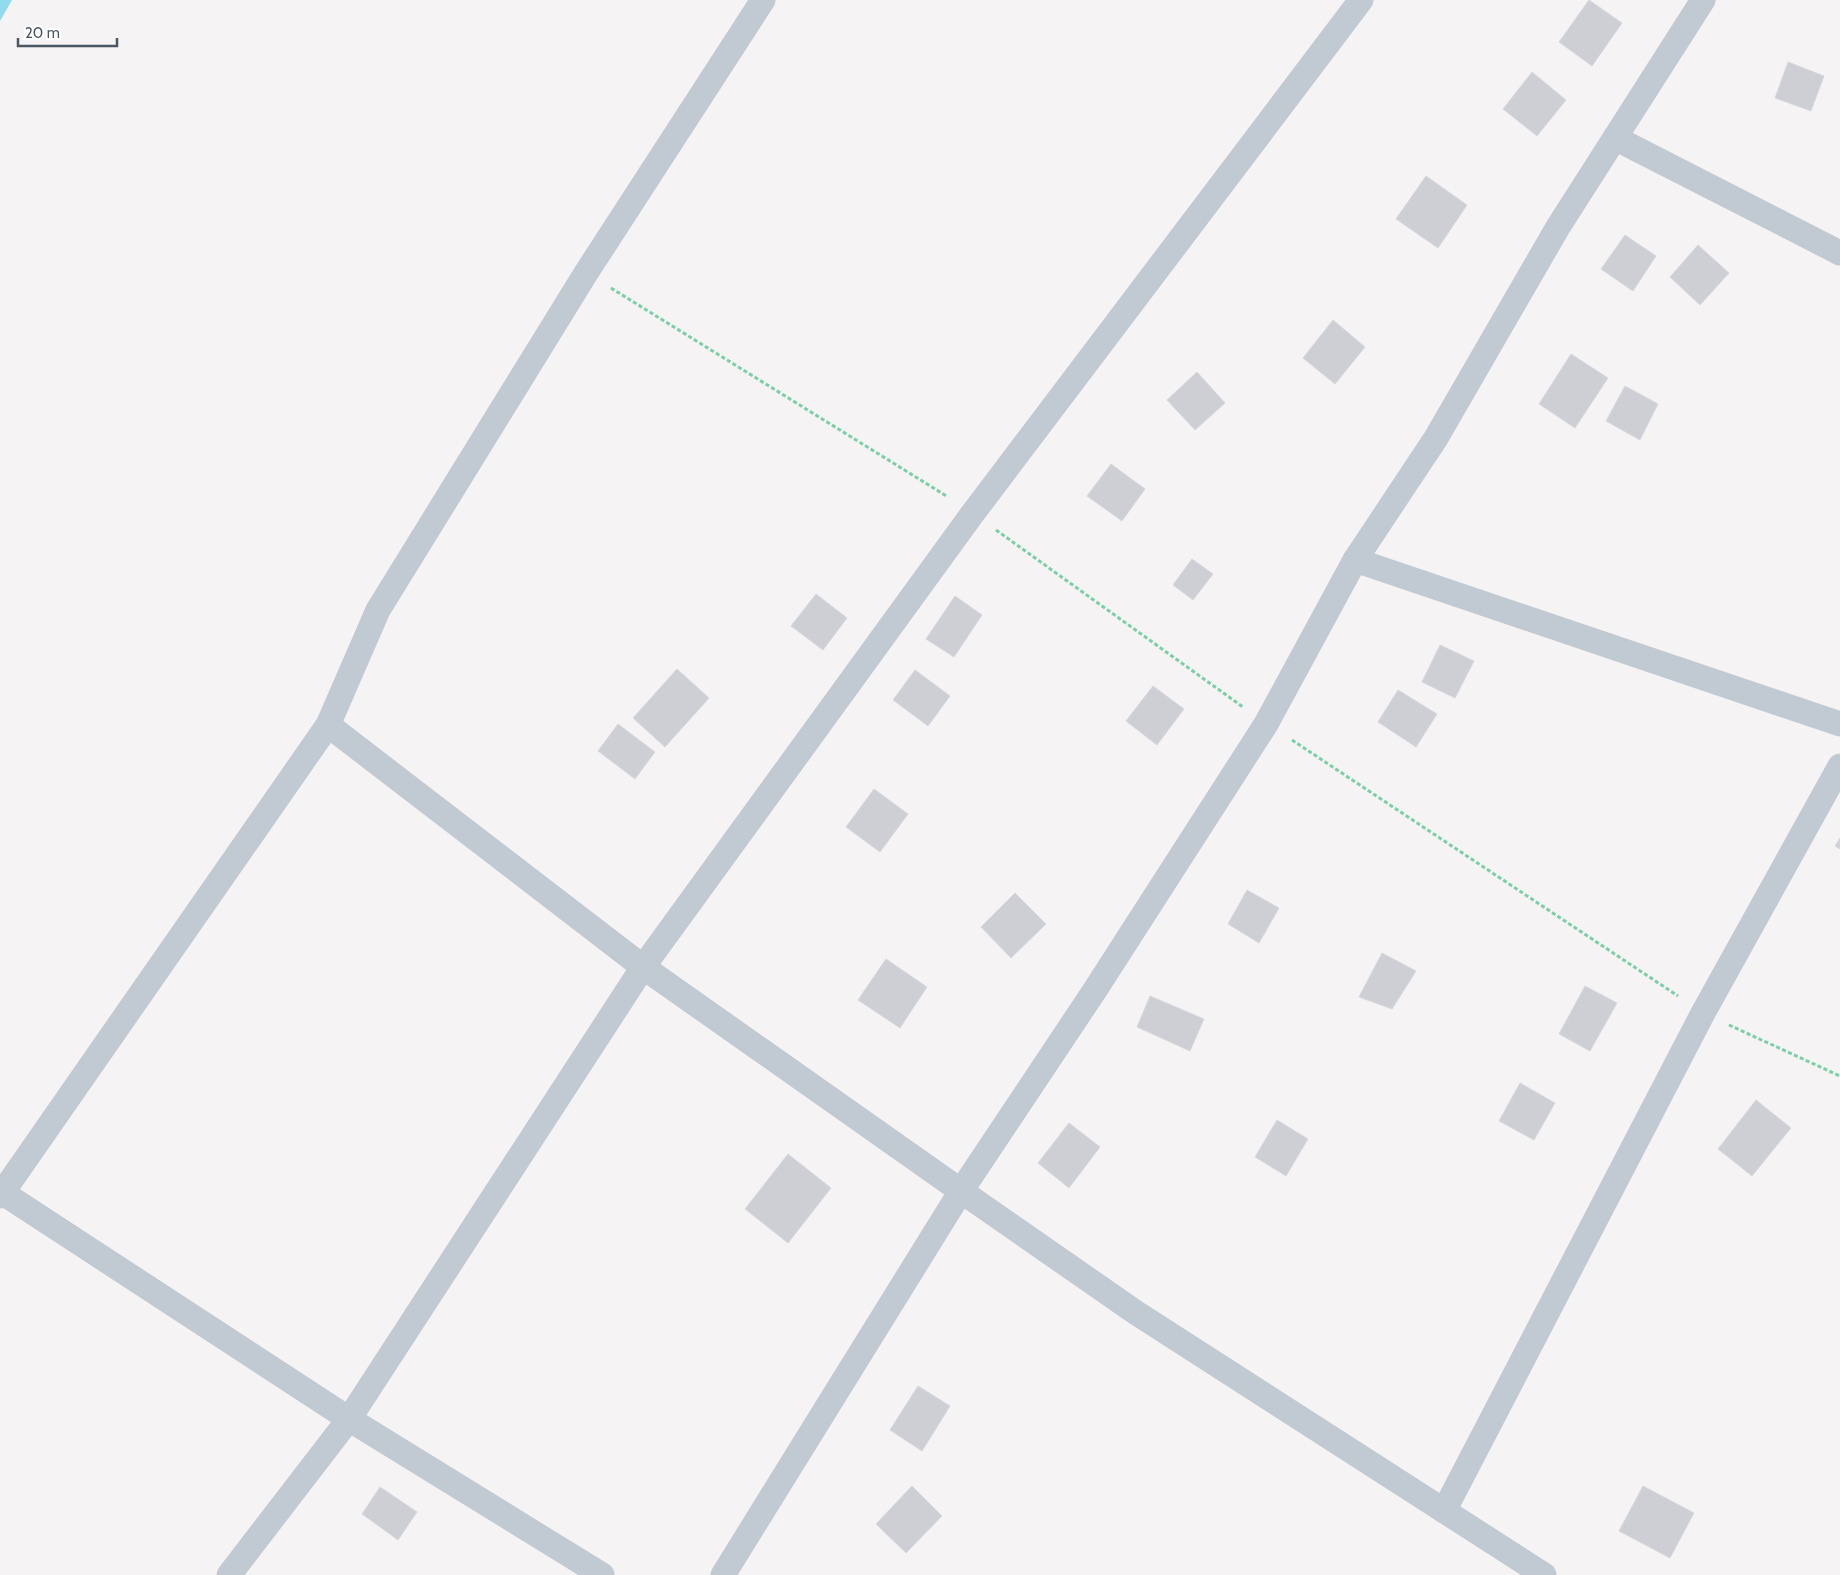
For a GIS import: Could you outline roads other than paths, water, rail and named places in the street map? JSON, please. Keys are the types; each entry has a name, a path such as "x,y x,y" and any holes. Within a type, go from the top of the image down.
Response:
{"street":[{"path":"602,1575 349,1419 1,1195 328,725 378,610 586,273 763,0"},
{"path":"229,1575 349,1419 643,967 973,513 1361,0"},
{"path":"723,1575 961,1191 1095,990 1266,724 1356,560 1436,438 1558,227 1703,0"},
{"path":"1615,138 1840,253"},
{"path":"1356,560 1840,724"},
{"path":"328,725 643,967 961,1191 1135,1312 1544,1575"},
{"path":"1444,1511 1703,1012 1840,766"}],"water":[{"path":"0,0 12,0 0,21"}]}
